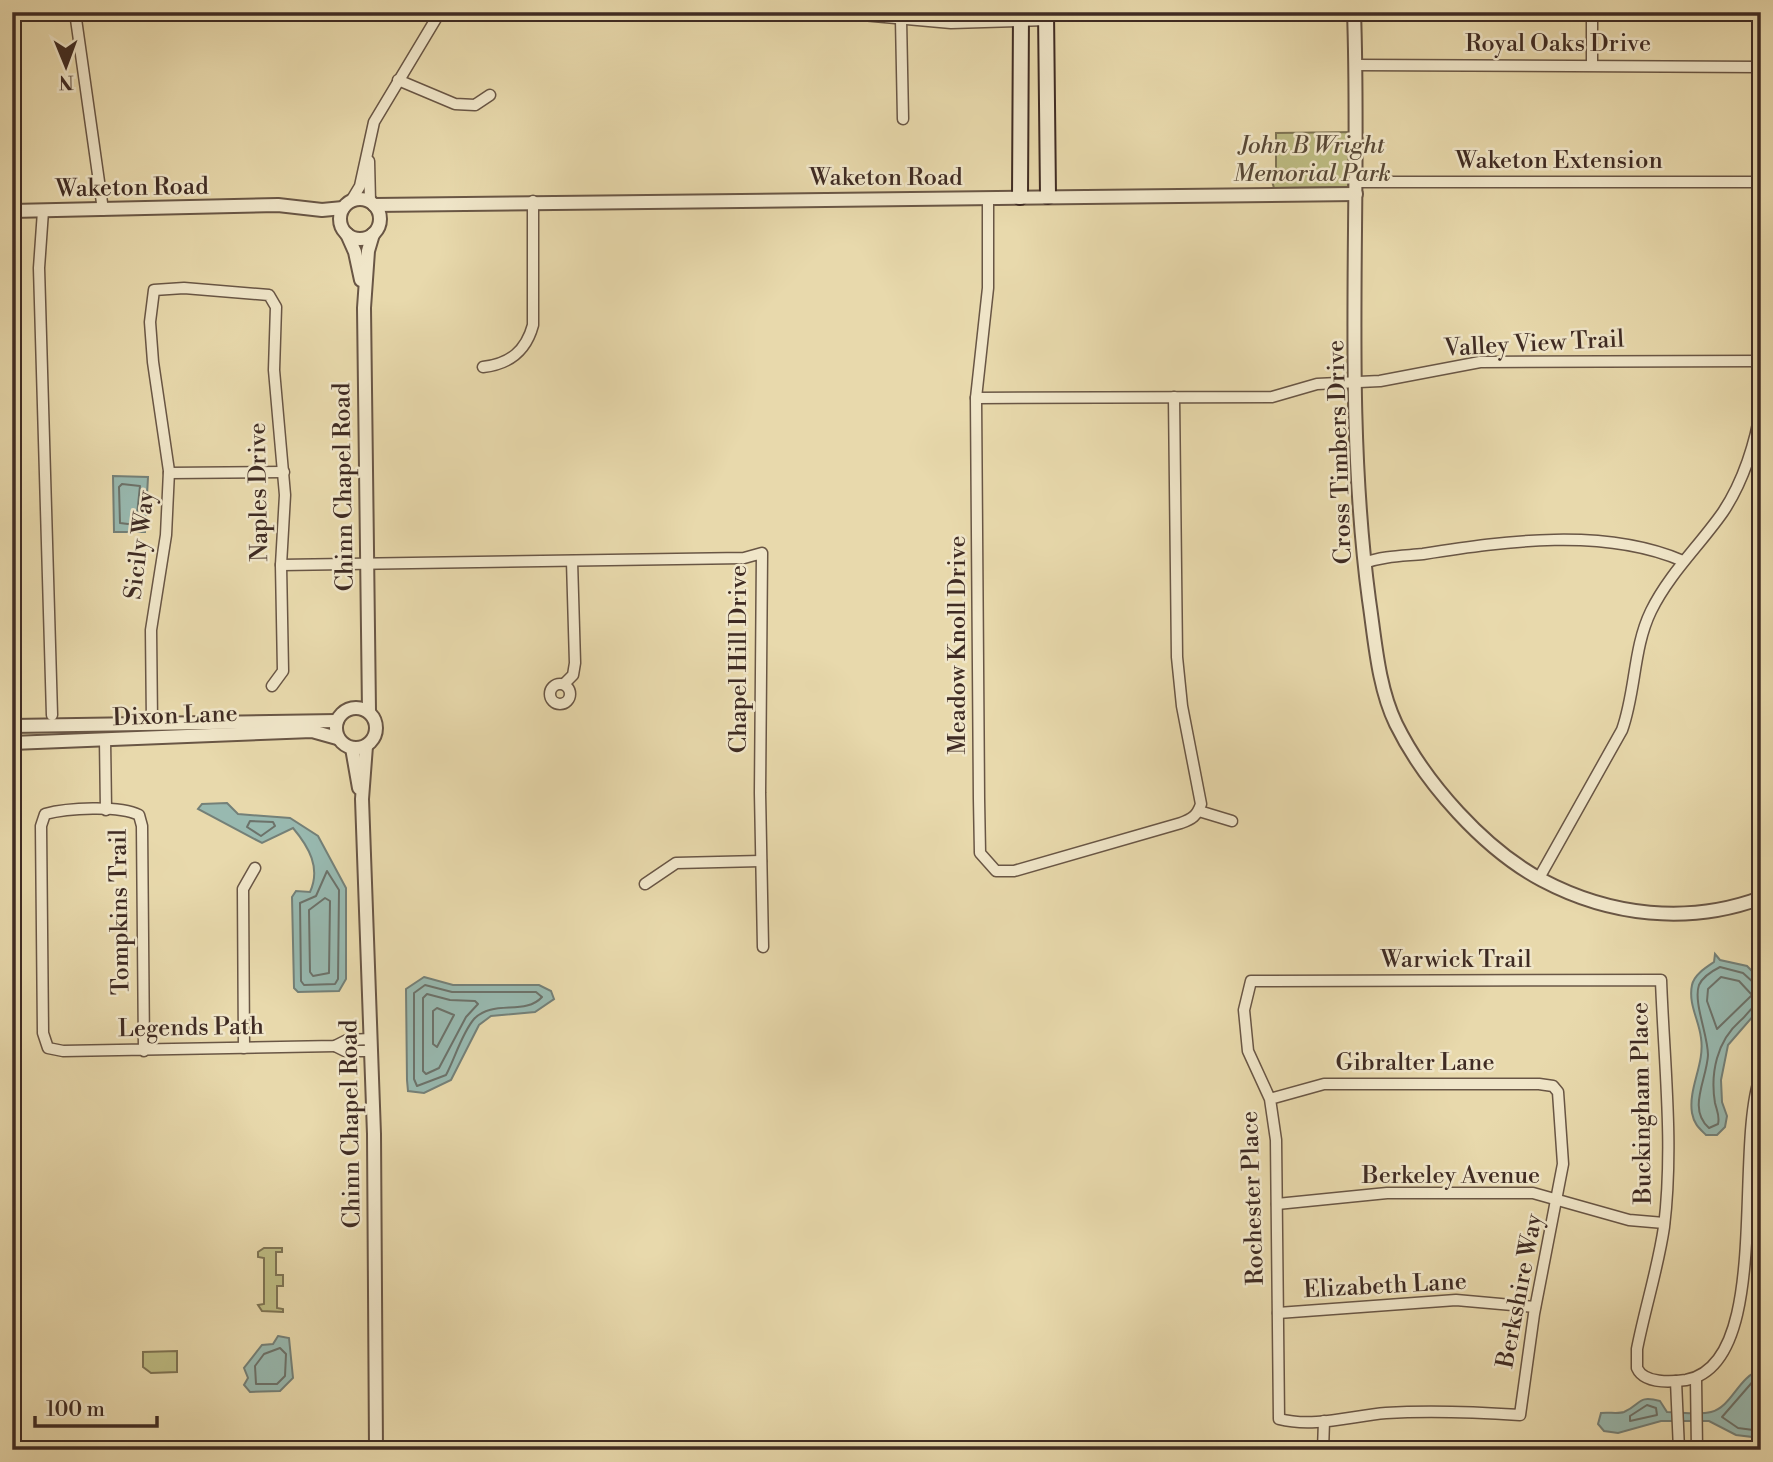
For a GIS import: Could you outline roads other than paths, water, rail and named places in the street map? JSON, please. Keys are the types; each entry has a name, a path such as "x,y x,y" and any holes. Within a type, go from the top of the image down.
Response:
{"main road":[{"path":"1020,197 1021,16"},
{"path":"1046,16 1048,196"}],"street":[{"path":"75,12 103,210"},
{"path":"368,143 372,203 380,222 373,234 359,239 344,230 347,205 360,186 368,143 373,122 440,12"},
{"path":"829,12 951,23 1046,16"},
{"name":"Cross Timbers Drive","path":"1354,12 1357,472 1364,563 1384,691 1396,724 1411,749 1464,817 1510,859 1539,878 1602,905 1646,913 1723,911 1761,898"},
{"path":"1592,12 1592,65"},
{"path":"901,19 903,119"},
{"name":"Royal Oaks Drive","path":"1356,65 1761,67"},
{"path":"398,80 455,104 475,105 490,95"},
{"name":"Waketon Extension","path":"1356,188 1761,182"},
{"name":"Waketon Road","path":"372,203 988,199 1356,188"},
{"name":"Meadow Knoll Drive","path":"988,199 988,288 976,398 979,846 985,862 996,871 1014,871 1181,823 1194,818 1199,811"},
{"path":"484,367 501,365 528,343 533,325 533,201"},
{"path":"347,205 372,203"},
{"name":"Waketon Road","path":"380,222 416,204"},
{"name":"Waketon Road","path":"12,211 278,205 322,210 347,205"},
{"name":"Waketon Road","path":"253,207 322,218 344,230"},
{"path":"43,211 39,268 52,715"},
{"name":"Chinn Chapel Road","path":"344,230 358,261 364,308"},
{"name":"Chinn Chapel Road","path":"369,711 364,308 368,251 373,234"},
{"name":"Sicily Way","path":"152,723 151,630 166,535 169,473 153,362 150,311 154,290 184,288 269,295"},
{"name":"Naples Drive","path":"269,295 275,307 274,370 284,472 281,565 283,671 272,686"},
{"name":"Valley View Trail","path":"976,398 1272,397 1317,384 1380,381 1480,362 1761,361"},
{"path":"1174,397 1177,657 1182,706 1201,804 1199,811 1232,821"},
{"path":"1539,878 1622,730 1630,709 1642,635 1658,597 1724,510 1755,438 1761,407"},
{"path":"169,473 284,472"},
{"path":"1364,563 1479,545 1527,541 1596,541 1639,546 1684,561"},
{"name":"Chapel Hill Drive","path":"281,565 744,558 762,553 761,861 764,947"},
{"path":"565,684 573,675 575,663 572,561"},
{"name":"Chinn Chapel Road","path":"351,709 359,699 367,665"},
{"path":"351,709 369,711 375,732 366,746 352,748 337,738 337,721 351,709"},
{"name":"Dixon Lane","path":"12,726 337,721"},
{"name":"Dixon Lane","path":"12,743 312,731 337,738"},
{"path":"105,739 106,810"},
{"name":"Chinn Chapel Road","path":"366,746 362,799 371,1045 376,1450"},
{"name":"Chinn Chapel Road","path":"352,748 362,799"},
{"name":"Legends Path","path":"106,810 58,810 45,814 41,826 43,1033 48,1048 63,1051 144,1051 335,1046 345,1051 371,1045"},
{"name":"Tompkins Trail","path":"106,810 128,810 139,816 142,826 144,1051"},
{"path":"645,884 676,863 761,861"},
{"path":"244,1048 243,889 255,868"},
{"name":"Warwick Trail","path":"1251,981 1661,980"},
{"name":"Buckingham Place","path":"1661,980 1668,1100 1664,1223 1637,1349 1637,1368 1647,1378 1676,1381 1696,1379"},
{"name":"Rochester Place","path":"1251,981 1244,1010 1248,1051 1270,1099 1276,1140 1279,1419 1293,1423 1324,1421"},
{"path":"1757,1248 1755,1105 1761,1074"},
{"name":"Gibralter Lane","path":"1270,1099 1324,1084 1539,1084 1553,1086 1558,1092"},
{"name":"Berkshire Way","path":"1324,1421 1442,1409 1520,1415 1535,1307 1559,1199 1563,1164 1558,1092"},
{"name":"Berkeley Avenue","path":"1278,1204 1387,1193 1533,1194 1629,1220 1664,1223"},
{"name":"Elizabeth Lane","path":"1278,1312 1456,1300 1535,1307"},
{"path":"1697,1450 1696,1379 1733,1354"},
{"path":"1676,1381 1679,1450"},
{"path":"1323,1450 1324,1421"}],"water":[{"path":"113,476 148,477 145,532 114,532"},
{"path":"227,803 238,814 290,818 318,836 346,888 346,979 339,991 298,992 294,988 292,897 296,891 310,892 314,875 312,858 304,843 293,828 262,843 198,809 202,804"},
{"path":"1715,954 1720,960 1747,966 1760,979 1761,1007 1728,1045 1721,1080 1722,1102 1727,1116 1725,1127 1717,1135 1706,1135 1695,1123 1691,1104 1702,1048 1691,992 1695,978 1714,962"},
{"path":"424,977 453,985 539,985 551,991 554,999 535,1012 491,1016 479,1025 451,1080 424,1093 408,1091 406,989"},
{"path":"278,1336 289,1338 293,1378 280,1391 250,1392 244,1385 248,1378 244,1368 262,1345 273,1344"},
{"path":"1761,1370 1761,1438 1736,1435 1709,1421 1661,1421 1618,1433 1604,1431 1598,1424 1601,1413 1624,1412 1647,1399 1660,1401 1667,1412 1711,1412 1725,1404 1747,1378"}],"park label":[{"name":"John B Wright Memorial Park","path":"1312,160"}]}
